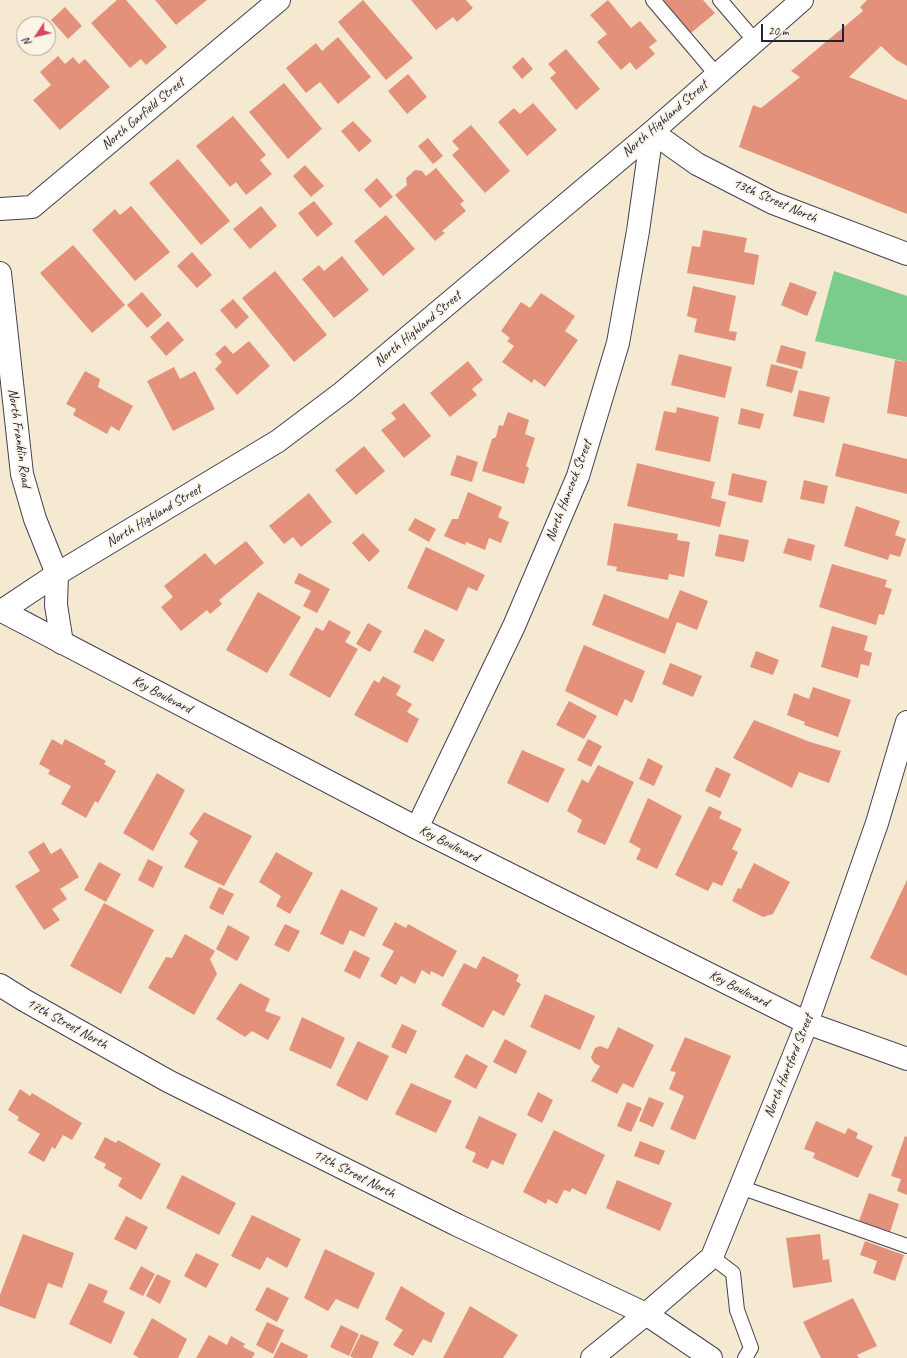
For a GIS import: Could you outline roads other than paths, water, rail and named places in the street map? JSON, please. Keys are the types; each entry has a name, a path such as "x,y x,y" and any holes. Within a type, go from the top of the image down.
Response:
{"street":[{"name":"North Garfield Street","path":"0,209 32,207 279,0"},
{"name":"North Highland Street","path":"0,611 57,574 278,441 343,392 652,132 755,41 790,4"},
{"name":"13th Street North","path":"652,132 697,164 773,204 907,254"},
{"name":"North Hancock Street","path":"417,828 514,626 578,476 618,343 638,232 652,132"},
{"name":"North Franklin Road","path":"0,273 22,474 35,520 57,574"},
{"path":"57,574 56,605 62,643"},
{"name":"Key Boulevard","path":"0,611 417,828 807,1023 907,1058"},
{"name":"North Hartford Street","path":"592,1358 712,1257 807,1023 877,823 907,722"},
{"name":"17th Street North","path":"0,985 168,1081 457,1226 646,1314 711,1358"}],"lane":[{"path":"653,0 716,74"},
{"path":"720,0 755,41"},
{"path":"740,1187 907,1246"},
{"path":"712,1257 733,1272 737,1310 751,1348 745,1358"}]}
